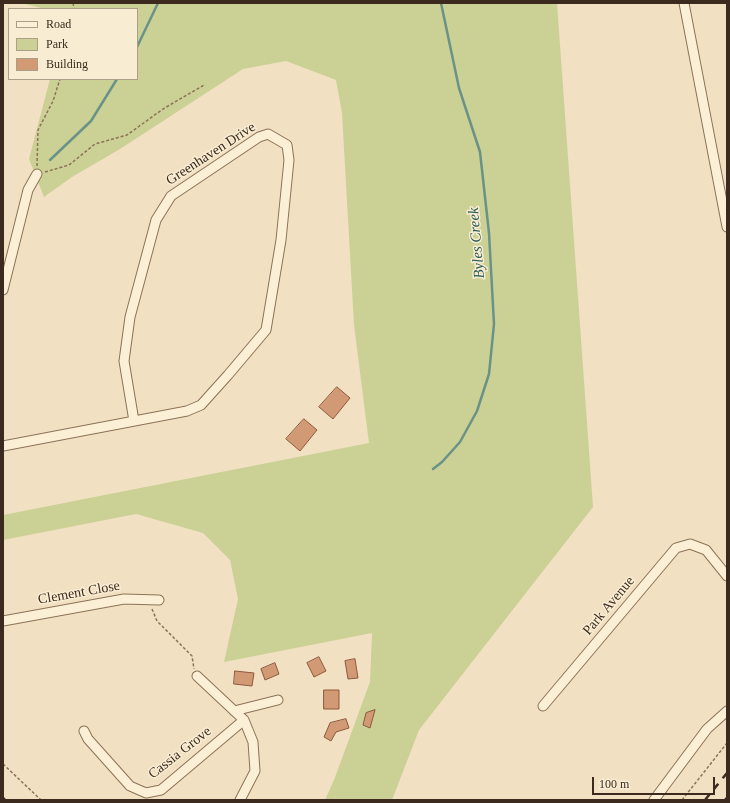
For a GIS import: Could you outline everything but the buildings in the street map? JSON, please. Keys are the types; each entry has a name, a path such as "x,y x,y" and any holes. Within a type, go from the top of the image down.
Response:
{"street":[{"path":"684,3 727,227"},
{"name":"Greenhaven Drive","path":"3,446 187,411 201,405 228,375 266,330 281,240 288,160 287,145 268,134 259,137 171,196 156,220 130,318 124,361 134,421"},
{"path":"3,290 28,190 37,174"},
{"name":"Park Avenue","path":"543,706 676,548 690,544 706,550 727,576"},
{"name":"Clement Close","path":"3,621 124,599 160,600"},
{"path":"197,676 244,720 253,742 255,772 240,800"},
{"path":"234,711 278,700"},
{"path":"654,800 707,729 727,711"},
{"name":"Cassia Grove","path":"84,731 88,739 130,786 146,793 161,790 244,720"}],"path":[{"path":"60,80 53,101 38,130 37,174 69,165 95,144 127,135 163,109 204,85"},
{"path":"149,600 157,621 192,656 197,676"},
{"path":"682,800 727,744"},
{"path":"3,764 41,800"}],"green space":[{"path":"21,3 557,3 593,507 419,730 392,800 325,800 334,780 370,682 372,633 224,662 238,599 230,560 203,533 136,514 3,540 3,515 369,443 354,325 342,113 336,80 286,61 243,69 120,149 72,177 44,197 29,159 50,80 138,80 138,8 41,8"}],"waterway":[{"path":"138,45 158,3"},
{"name":"Byles Creek","path":"433,469 442,462 460,442 477,411 489,374 494,324 489,233 480,152 459,88 441,3"},
{"path":"50,160 91,121 116,80"}],"railway":[{"path":"705,800 727,773"}]}
